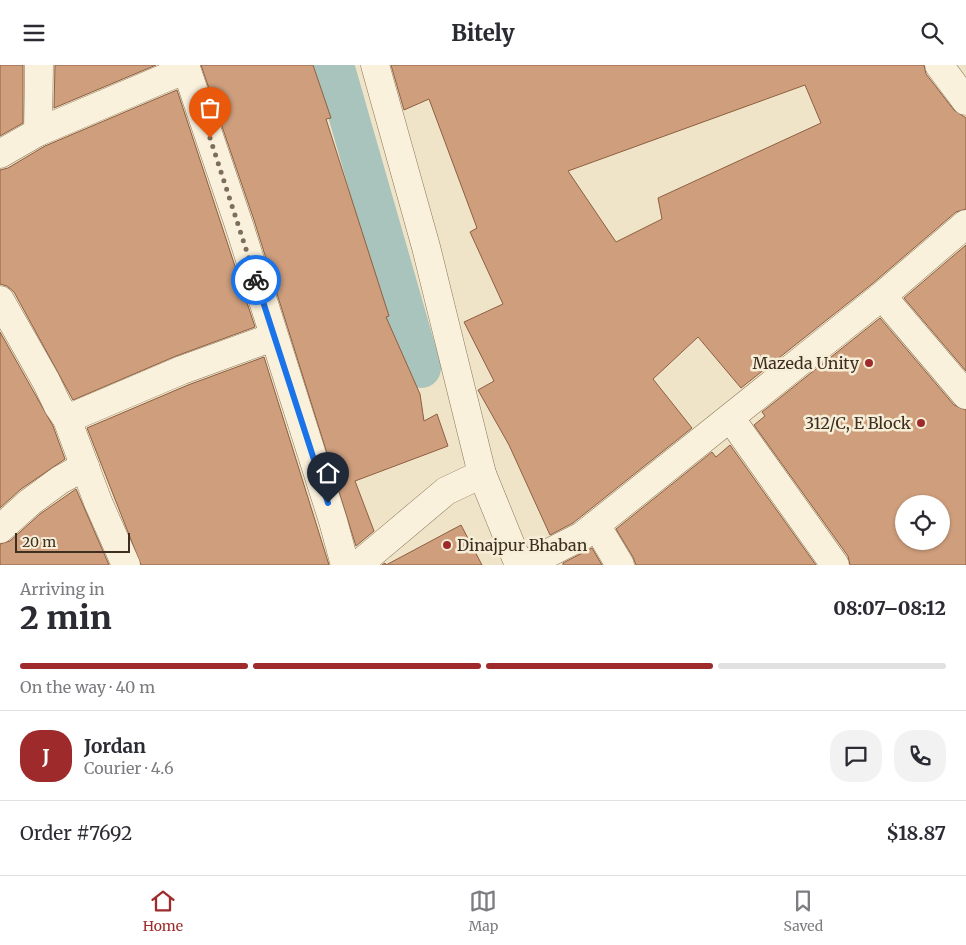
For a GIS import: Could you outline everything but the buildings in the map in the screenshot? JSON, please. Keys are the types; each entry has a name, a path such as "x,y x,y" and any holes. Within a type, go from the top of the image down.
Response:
{"street":[{"path":"38,132 39,65"},
{"path":"375,65 426,247 482,474 519,565"},
{"path":"939,65 966,101"},
{"path":"0,153 38,132 186,67 240,225 273,337 305,431 345,565"},
{"path":"526,565 582,536 731,419 882,296 965,225"},
{"path":"882,296 966,395"},
{"path":"0,301 67,419 126,565"},
{"path":"67,419 182,370 273,337"},
{"path":"731,419 835,565"},
{"path":"0,529 30,502 60,480 85,466"},
{"path":"358,565 446,491 482,474"},
{"path":"596,525 620,565"}],"waterway":[{"path":"334,65 421,368"}],"way so far":[{"path":"210,138 240,225 256,280"}],"place":[{"name":"Mazeda Unity","path":"869,363"},
{"name":"312/C, E Block","path":"921,423"},
{"name":"Dinajpur Bhaban","path":"447,545"}],"route":[{"path":"256,280 328,503"}]}
